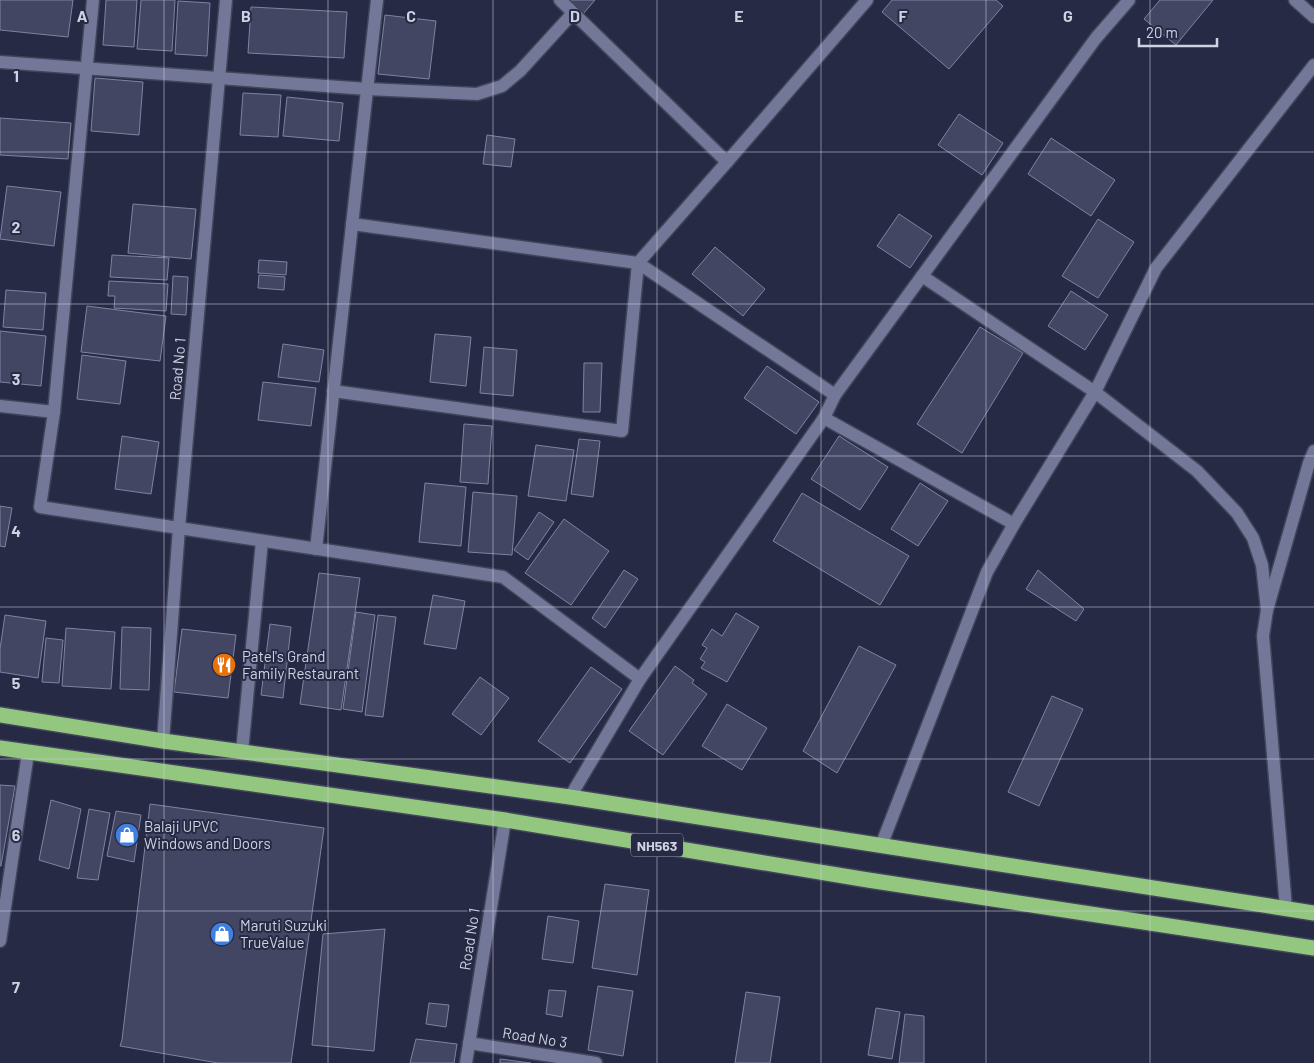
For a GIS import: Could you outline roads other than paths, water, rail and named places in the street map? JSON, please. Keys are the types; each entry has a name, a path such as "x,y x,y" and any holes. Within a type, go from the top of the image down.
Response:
{"highway":[{"name":"NH563","path":"0,715 163,741 570,797 1314,912"},
{"name":"NH563","path":"0,748 505,820 868,880 1314,948"}],"street":[{"path":"93,0 54,412 40,507 504,577 640,679"},
{"name":"Road No 1","path":"163,741 179,528 226,0"},
{"path":"316,549 376,0"},
{"path":"560,0 728,162"},
{"path":"333,391 622,431 638,263 728,162 867,0"},
{"path":"570,797 640,679 824,418 835,395 1096,38 1130,0"},
{"path":"1295,0 1314,17"},
{"path":"0,62 367,89 476,94 502,86 520,71 573,13"},
{"path":"881,846 987,572 1014,524 1095,392 1156,268 1314,65"},
{"path":"352,224 638,263 835,395"},
{"path":"922,276 1095,392 1197,471 1237,513 1253,538 1262,565 1267,610"},
{"path":"0,406 54,412"},
{"path":"824,418 1014,524"},
{"path":"1286,908 1263,636 1267,610 1309,463 1314,452"},
{"path":"242,752 262,541"},
{"path":"0,941 28,753"},
{"name":"Road No 1","path":"466,1063 505,820"},
{"name":"Road No 3","path":"469,1043 596,1063"}],"place":[{"name":"Patel's Grand Family Restaurant","path":"224,665"},
{"name":"Balaji UPVC Windows and Doors","path":"127,835"},
{"name":"Maruti Suzuki TrueValue","path":"222,934"}]}
